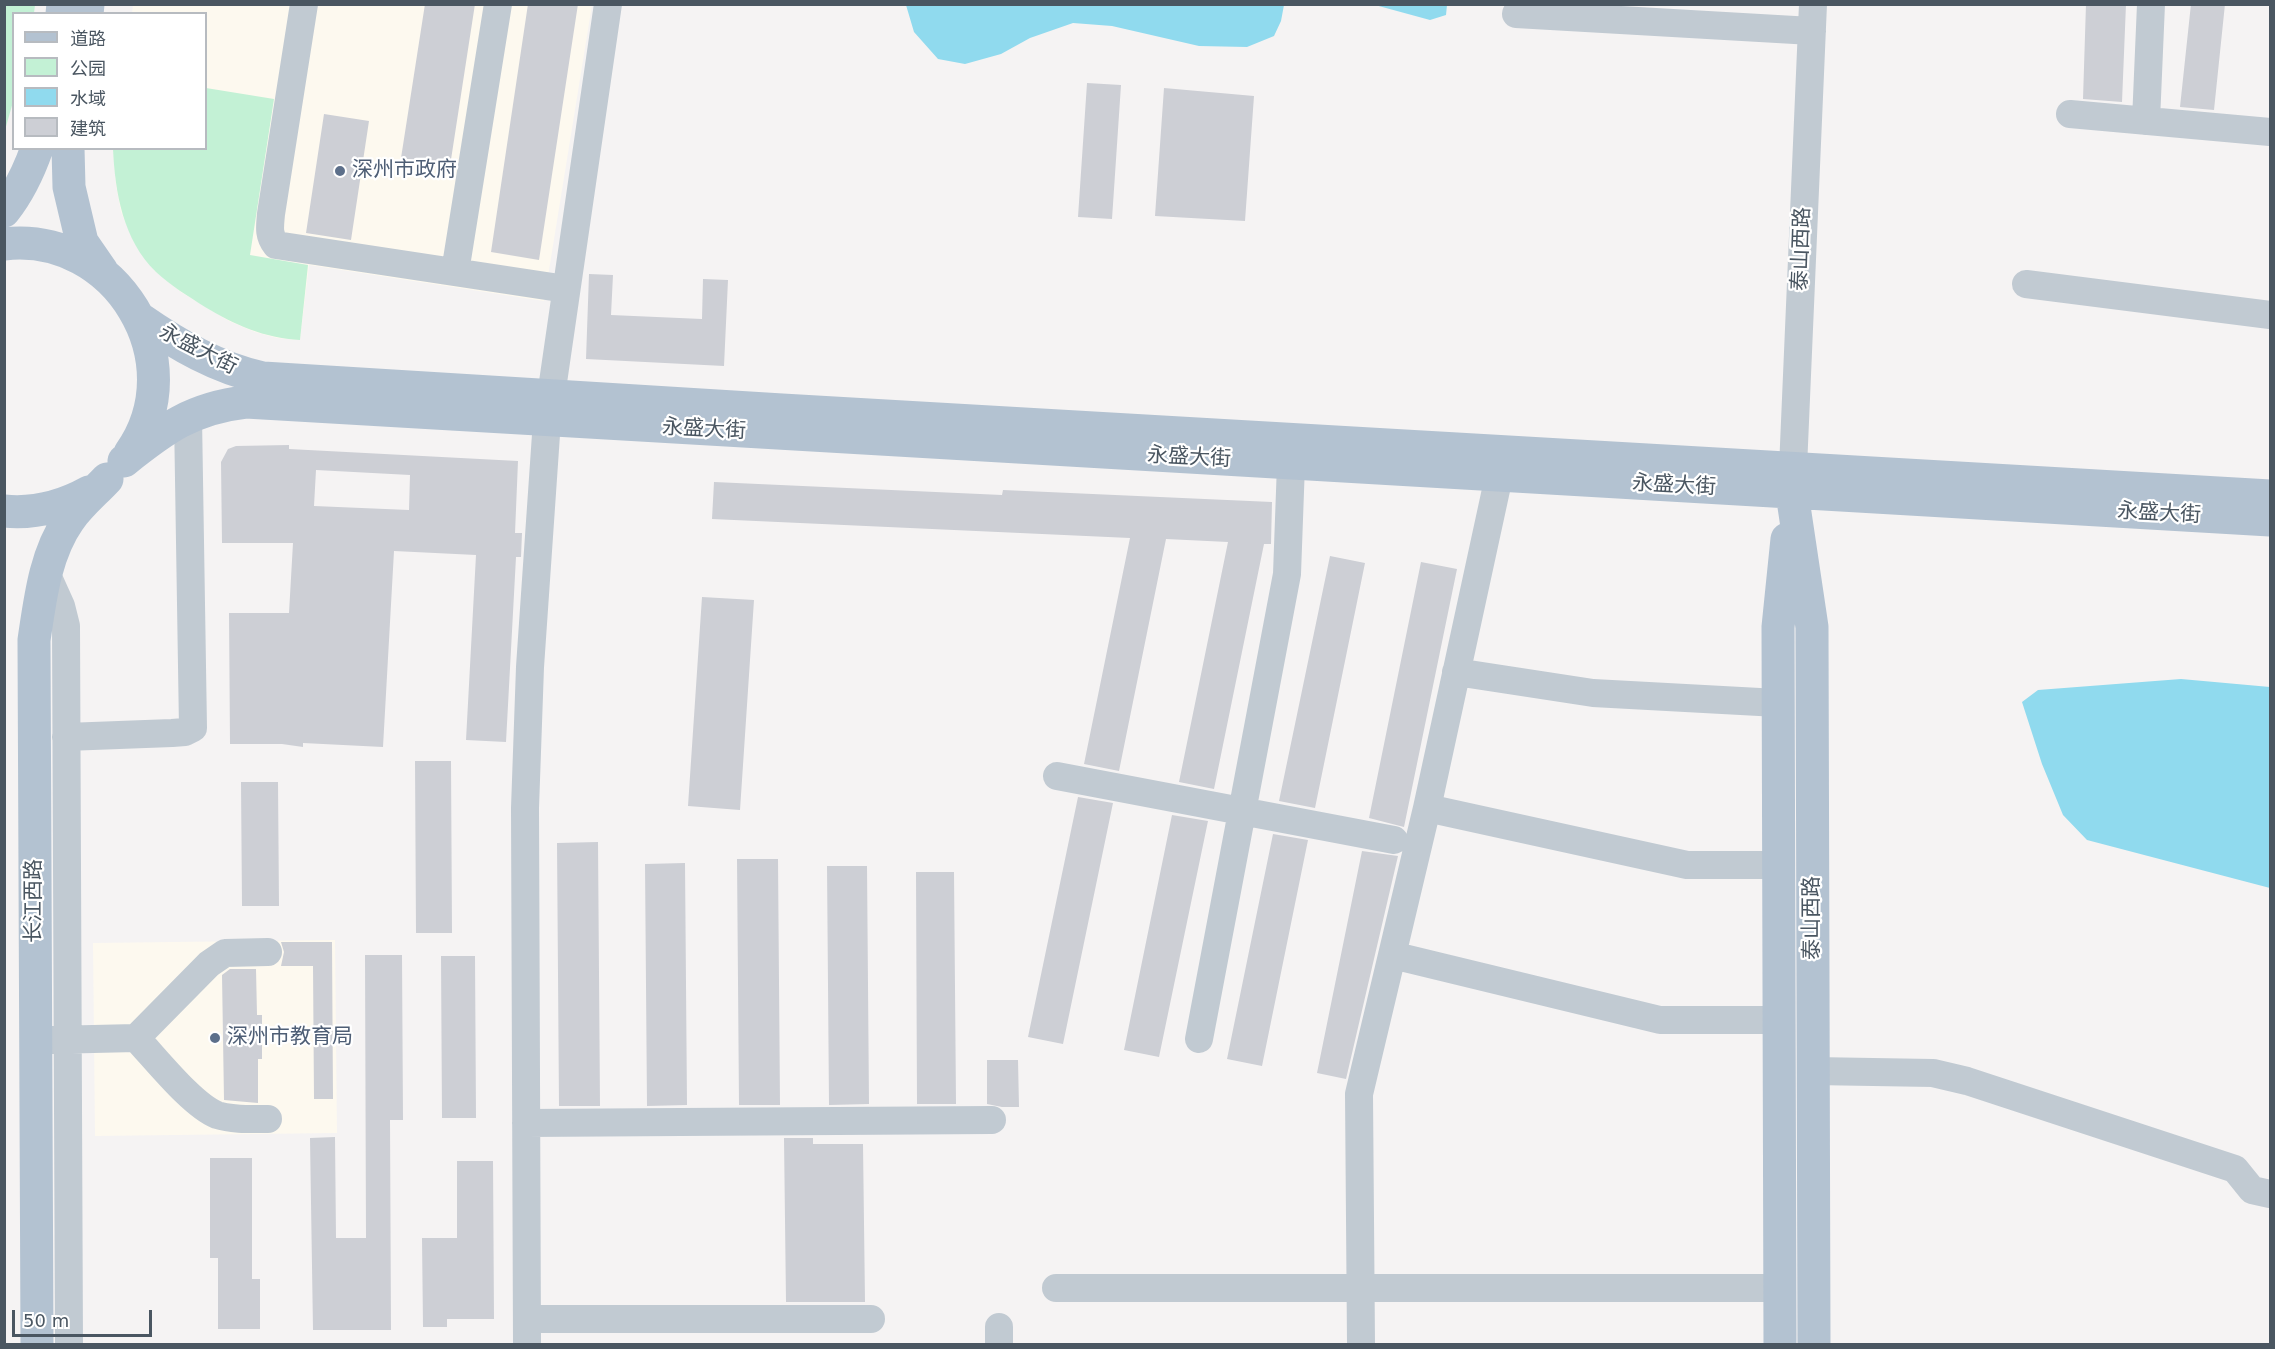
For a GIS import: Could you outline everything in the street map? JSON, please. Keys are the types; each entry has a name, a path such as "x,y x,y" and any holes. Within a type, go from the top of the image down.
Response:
{"main road":[{"path":"4,211 20,187 36,150"},
{"path":"68,150 69,187 81,242 103,273"},
{"path":"4,244 48,246 77,257 103,273 117,286 139,318 151,356 152,394 142,432 115,470 73,501 34,512 4,511"},
{"name":"永盛大街","path":"139,318 211,362 239,373 263,378 549,408 1291,464 1499,476 1792,481 2271,496"},
{"name":"永盛大街","path":"115,470 171,426 188,417 224,405 246,402 549,408 1792,481 2271,520"},
{"name":"长江西路","path":"37,1344 34,640 41,598 55,545 69,520 115,470"},
{"name":"泰山西路","path":"1780,1344 1778,627 1792,481"},
{"name":"泰山西路","path":"1792,481 1812,627 1814,1344"}],"street":[{"path":"304,4 271,214 271,239 276,245 566,289"},
{"path":"455,272 498,4"},
{"path":"608,4 549,408 530,667 525,808 527,1332 871,1319"},
{"path":"2146,121 2151,4"},
{"path":"1516,14 1812,18"},
{"name":"泰山西路","path":"1792,481 1812,18"},
{"path":"2070,114 2271,132"},
{"path":"2025,284 2271,315"},
{"path":"66,736 172,733 185,732 193,728 188,417"},
{"path":"1199,1039 1287,574 1291,464"},
{"path":"1361,1344 1359,1094 1427,808 1499,476"},
{"path":"47,575 61,606 66,626 69,1344"},
{"path":"1456,672 1593,693 1778,704"},
{"path":"1056,776 1394,840"},
{"path":"1427,808 1687,865 1778,865"},
{"path":"36,1040 136,1038 209,964 225,953 268,952"},
{"path":"1392,955 1660,1020 1779,1020"},
{"path":"136,1038 199,1104 207,1109 226,1117 268,1119"},
{"path":"1813,1071 1933,1073 1966,1081 2235,1169 2252,1190 2271,1194"},
{"path":"526,1123 992,1120"},
{"path":"1056,1288 1780,1288"}],"shaded area":[{"name":"深州市政府","path":"133,5 592,5 544,301 309,265 300,340 277,338 255,332 229,321 181,292 155,271 135,244 121,212 113,150 207,150 207,12 132,12"},
{"name":"深州市教育局","path":"335,940 337,1133 95,1136 93,943"}],"green space":[{"path":"5,4 35,5 34,12 12,12 12,106 5,130"},
{"path":"207,88 274,99 250,255 308,265 300,340 274,337 250,330 205,307 156,272 145,259 128,230 116,182 113,150 207,150"}],"water":[{"path":"906,4 1284,5 1281,21 1274,36 1247,47 1199,46 1112,26 1073,23 1030,38 1001,54 965,64 938,59 914,32"},
{"path":"1375,5 1447,5 1446,15 1430,20"},
{"path":"2181,679 2270,687 2270,888 2087,840 2063,815 2042,764 2022,702 2038,690"}],"building":[{"path":"425,4 475,4 450,166 401,158"},
{"path":"528,4 578,4 539,260 491,252"},
{"path":"2086,4 2126,4 2122,102 2083,99"},
{"path":"2191,4 2225,4 2214,110 2180,107"},
{"path":"1087,83 1121,85 1112,219 1078,217"},
{"path":"1164,88 1254,96 1245,221 1155,216"},
{"path":"324,114 369,121 351,240 306,233"},
{"path":"589,274 613,275 611,315 702,319 703,279 728,280 724,366 586,359"},
{"path":"289,445 289,449 518,461 515,533 522,533 521,557 516,557 506,742 466,740 476,555 394,551 383,747 303,743 303,747 282,744 230,744 229,613 289,613 293,543 222,543 221,462 228,449 236,446","holes":["316,470 410,475 409,510 314,506"]},
{"path":"714,482 1002,495 1003,490 1272,502 1271,544 1264,544 1214,789 1179,782 1228,542 1166,539 1119,771 1084,764 1130,538 712,519"},
{"path":"1330,556 1365,563 1315,808 1279,801"},
{"path":"1421,562 1457,569 1404,827 1369,818"},
{"path":"702,597 754,600 740,810 688,806"},
{"path":"415,761 451,761 452,933 416,933"},
{"path":"241,782 278,782 279,906 242,906"},
{"path":"1078,797 1113,803 1063,1044 1028,1037"},
{"path":"1172,815 1208,821 1159,1057 1124,1050"},
{"path":"1273,834 1308,840 1262,1066 1227,1059"},
{"path":"598,842 600,1106 559,1106 557,843"},
{"path":"1362,851 1398,856 1346,1079 1317,1073"},
{"path":"737,859 778,859 780,1105 739,1105"},
{"path":"685,863 687,1105 647,1106 645,864"},
{"path":"827,866 867,866 869,1104 829,1105"},
{"path":"916,872 954,872 956,1104 917,1104"},
{"path":"281,942 332,942 333,1099 314,1099 313,966 281,966 284,952"},
{"path":"365,955 402,955 403,1120 390,1120 391,1330 313,1330 310,1138 335,1137 336,1238 366,1238"},
{"path":"441,956 475,956 476,1118 442,1118"},
{"path":"230,969 256,969 257,1015 262,1015 262,1059 258,1059 258,1103 224,1100 222,975"},
{"path":"987,1060 1018,1060 1019,1107 987,1104"},
{"path":"784,1138 813,1138 813,1144 863,1144 865,1302 786,1302"},
{"path":"210,1158 252,1158 252,1279 260,1279 260,1329 218,1329 218,1258 210,1258"},
{"path":"457,1161 493,1161 494,1319 447,1319 447,1327 423,1327 422,1238 457,1238"}],"place":[{"name":"深州市政府","path":"340,171"},
{"name":"深州市教育局","path":"215,1038"}]}
